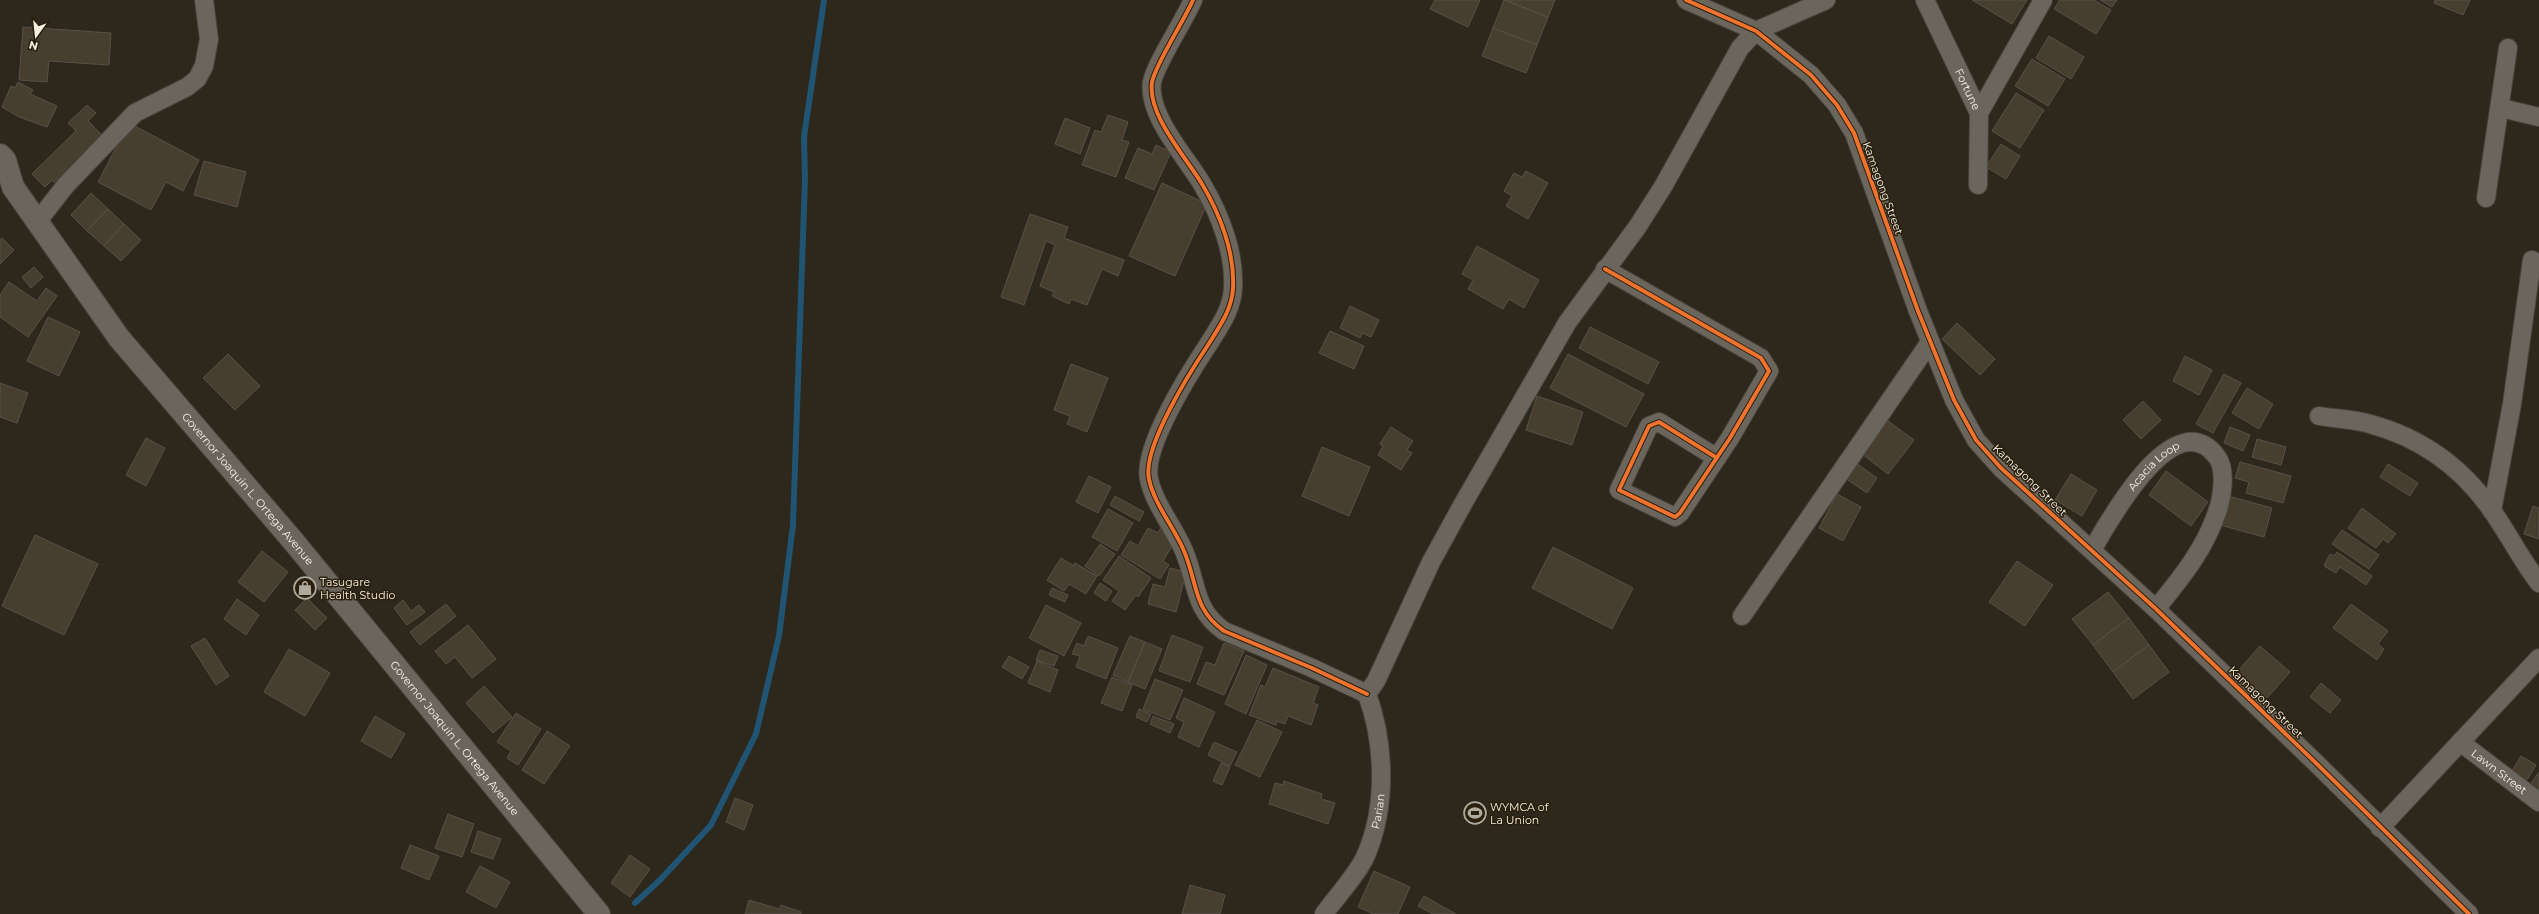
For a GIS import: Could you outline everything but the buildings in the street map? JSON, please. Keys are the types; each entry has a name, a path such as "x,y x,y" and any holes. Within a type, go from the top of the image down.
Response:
{"main road":[{"name":"Governor Joaquin L. Ortega Avenue","path":"0,155 5,160 6,183 37,222 119,338 294,542 599,914"}],"street":[{"path":"37,222 66,185 126,121 146,106 188,86 197,79 204,66 209,39 204,0"},
{"path":"1194,0 1159,65 1153,80 1152,91 1156,111 1203,186 1220,220 1233,269 1233,288 1223,321 1172,407 1151,452 1148,477 1151,488 1177,536 1189,564 1205,615 1213,623 1224,631 1312,668 1367,694 1376,681 1431,562 1566,323 1653,203 1740,48 1756,31 1826,0"},
{"name":"Kamagong Street","path":"1686,0 1756,31 1811,75 1837,105 1854,133 1930,342 1954,400 1976,440 2001,468 2156,609 2469,914"},
{"name":"Fortune","path":"1926,0 1979,113 1978,185"},
{"path":"1979,113 2043,0"},
{"path":"2486,198 2501,108 2508,48"},
{"path":"2501,108 2539,117"},
{"path":"2492,511 2512,404 2532,260"},
{"path":"1604,269 1761,358 1768,371 1717,458 1680,513 1675,517 1620,490 1649,426 1654,423 1659,422 1717,458"},
{"path":"1742,616 1930,342"},
{"path":"2319,416 2370,423 2426,446 2457,469 2492,511 2539,583"},
{"name":"Acacia Loop","path":"2092,550 2120,501 2154,461 2178,444 2189,442 2200,444 2214,453 2222,463 2223,477 2217,514 2200,552 2156,609"},
{"path":"2380,828 2539,658"},
{"name":"Parian","path":"1324,914 1366,856 1381,802 1380,756 1372,709 1367,694"},
{"name":"Lawn Street","path":"2460,742 2539,802"}],"waterway":[{"path":"635,903 660,880 711,825 756,734 779,636 793,525 805,179 804,137 824,0"}],"cycle path":[{"path":"1193,0 1159,64 1152,82 1152,95 1155,108 1161,122 1202,184 1215,208 1225,234 1232,261 1233,288 1228,311 1190,373 1169,410 1160,430 1149,465 1149,479 1155,497 1184,551 1201,605 1214,623 1224,631 1312,668 1367,694"},
{"path":"1686,0 1756,31 1811,75 1837,105 1854,133 1918,311 1954,400 1976,440 2001,468 2156,609 2318,765 2469,914"},
{"path":"1605,269 1761,358 1769,371 1730,438 1680,513 1675,517 1619,490 1649,426 1659,422 1717,458"}],"place":[{"name":"Tasugare Health Studio","path":"305,588"},
{"name":"WYMCA of La Union","path":"1475,813"}]}
